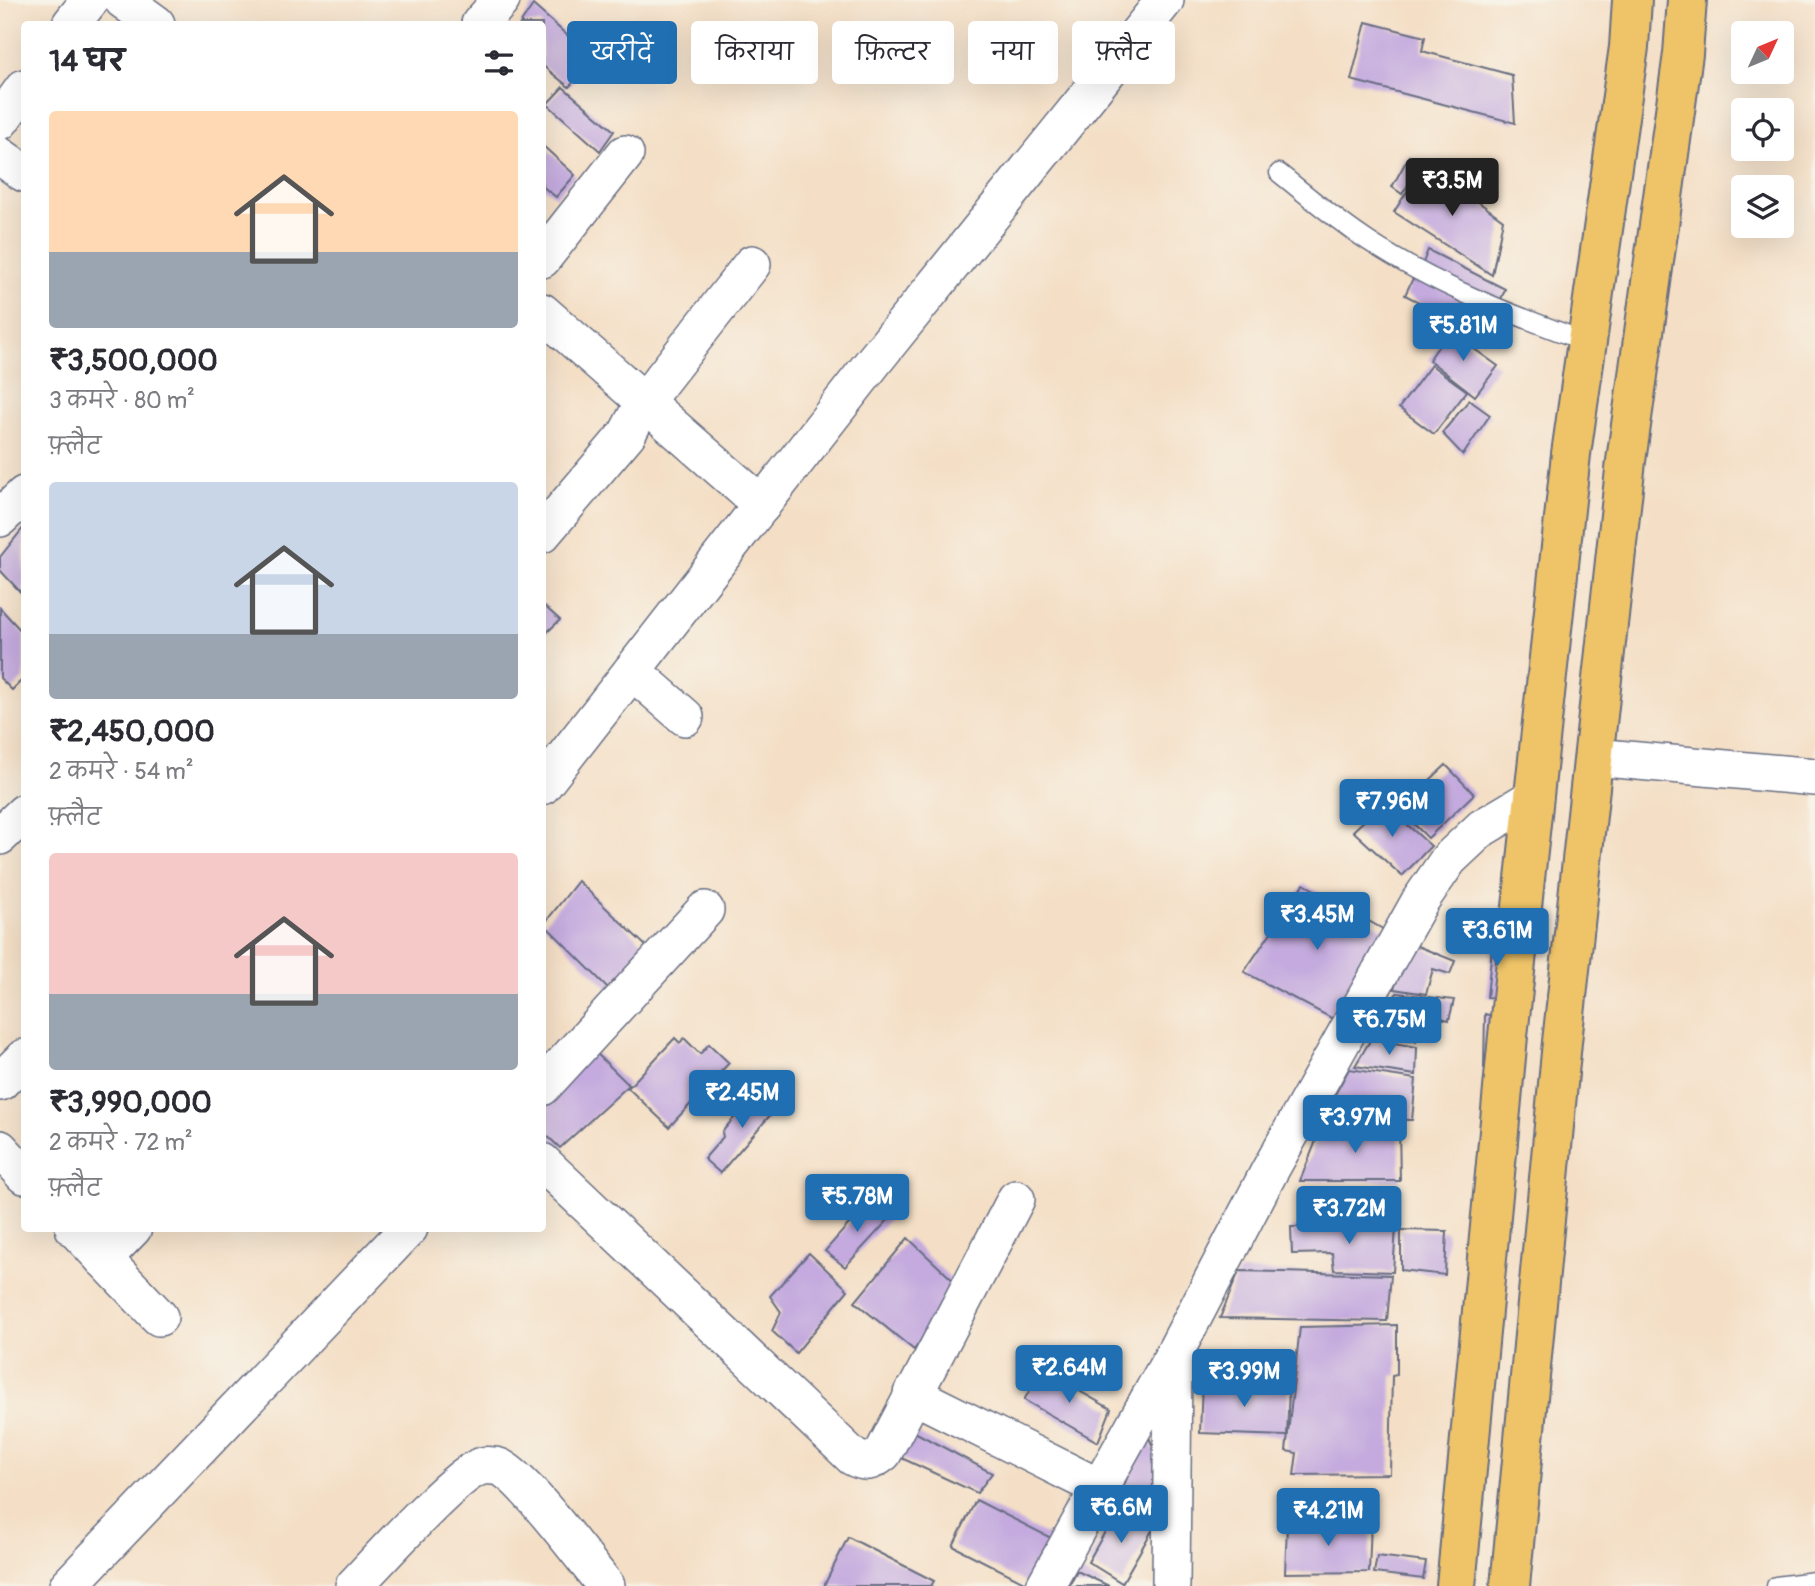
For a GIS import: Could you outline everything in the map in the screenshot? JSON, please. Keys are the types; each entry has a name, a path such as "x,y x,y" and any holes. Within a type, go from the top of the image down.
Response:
{"main road":[{"path":"1456,1586 1508,1036 1571,454 1629,47 1632,0"},
{"path":"1510,1586 1560,1056 1626,461 1683,54 1687,0"}],"street":[{"path":"73,21 90,0"},
{"path":"123,0 152,21"},
{"path":"546,781 762,505 1165,0"},
{"path":"0,121 21,92"},
{"path":"546,254 625,154"},
{"path":"0,156 21,171"},
{"path":"546,529 627,434 644,402 752,264"},
{"path":"546,316 762,505"},
{"path":"0,519 21,498"},
{"path":"632,671 685,717"},
{"path":"1594,757 1815,777"},
{"path":"1045,1586 1173,1356 1269,1172 1419,901 1450,859 1482,828 1534,797"},
{"path":"0,836 21,816"},
{"path":"546,1083 705,910"},
{"path":"0,1082 21,1061"},
{"path":"0,1149 21,1172"},
{"path":"546,1166 853,1457 862,1462 873,1461 883,1453 1016,1199"},
{"path":"78,1232 159,1317"},
{"path":"103,1259 129,1232"},
{"path":"68,1586 405,1232"},
{"path":"1171,1586 1173,1356"},
{"path":"912,1394 1098,1487"},
{"path":"354,1586 445,1492 482,1465 499,1467 520,1483 606,1586"}],"lane":[{"path":"1279,173 1368,241 1422,273 1489,306 1587,342"},
{"path":"1776,1586 1815,1581"}],"building":[{"path":"533,5 567,35 567,84 572,84 569,87 546,68 546,21 522,21"},
{"path":"1366,22 1425,37 1422,51 1512,75 1515,123 1351,80"},
{"path":"563,87 614,131 600,151 547,104"},
{"path":"546,149 575,175 556,197 546,189"},
{"path":"1409,156 1421,165 1402,194 1392,187"},
{"path":"1425,163 1503,220 1492,275 1394,212"},
{"path":"1428,250 1505,289 1498,307 1421,268"},
{"path":"1415,274 1499,314 1487,337 1405,295"},
{"path":"1449,331 1498,366 1475,396 1429,360"},
{"path":"1431,365 1467,391 1434,434 1399,408"},
{"path":"1469,400 1490,415 1463,455 1442,433"},
{"path":"21,531 21,593 0,570 0,557"},
{"path":"0,608 21,631 21,681 12,690 0,678"},
{"path":"546,608 560,620 546,633"},
{"path":"1446,765 1474,794 1428,838 1399,809"},
{"path":"1383,803 1431,846 1402,876 1353,831"},
{"path":"578,881 649,949 614,994 546,926 546,921"},
{"path":"1304,884 1388,932 1335,1020 1244,972"},
{"path":"1493,938 1507,938 1501,998 1487,997"},
{"path":"1412,944 1455,961 1450,974 1433,969 1426,994 1394,989"},
{"path":"1397,993 1454,1000 1449,1020 1388,1005"},
{"path":"1386,1008 1422,1015 1416,1041 1374,1036"},
{"path":"1485,1014 1500,1018 1493,1071 1484,1068"},
{"path":"675,1038 680,1043 684,1038 700,1054 709,1044 729,1063 669,1127 628,1088"},
{"path":"1371,1039 1417,1047 1416,1075 1355,1066"},
{"path":"588,1045 629,1085 560,1148 546,1135 546,1089"},
{"path":"1349,1069 1416,1079 1412,1120 1322,1118"},
{"path":"759,1088 779,1105 720,1173 704,1159 723,1137 722,1132"},
{"path":"1322,1126 1399,1126 1400,1181 1300,1181"},
{"path":"869,1201 890,1218 845,1267 825,1251"},
{"path":"1291,1227 1396,1227 1393,1272 1334,1270 1332,1253 1292,1254"},
{"path":"1401,1230 1447,1231 1445,1275 1401,1270"},
{"path":"908,1238 959,1286 914,1350 855,1302"},
{"path":"809,1253 848,1290 796,1353 772,1331 781,1312 770,1296"},
{"path":"1239,1271 1391,1275 1387,1321 1220,1318"},
{"path":"1397,1325 1397,1375 1392,1376 1390,1474 1294,1475 1297,1453 1286,1451 1300,1327"},
{"path":"1042,1370 1111,1409 1098,1442 1024,1400"},
{"path":"1202,1382 1289,1387 1287,1436 1200,1433"},
{"path":"909,1429 992,1473 977,1493 897,1456"},
{"path":"1146,1430 1167,1481 1159,1526 1119,1498"},
{"path":"976,1500 1053,1539 1030,1585 953,1546"},
{"path":"1119,1507 1154,1527 1122,1583 1088,1562"},
{"path":"1371,1522 1369,1572 1285,1573 1287,1526"},
{"path":"848,1537 934,1581 931,1586 824,1586"},
{"path":"1377,1556 1426,1562 1423,1579 1374,1573"},
{"path":"1077,1571 1109,1586 1069,1586"}]}
